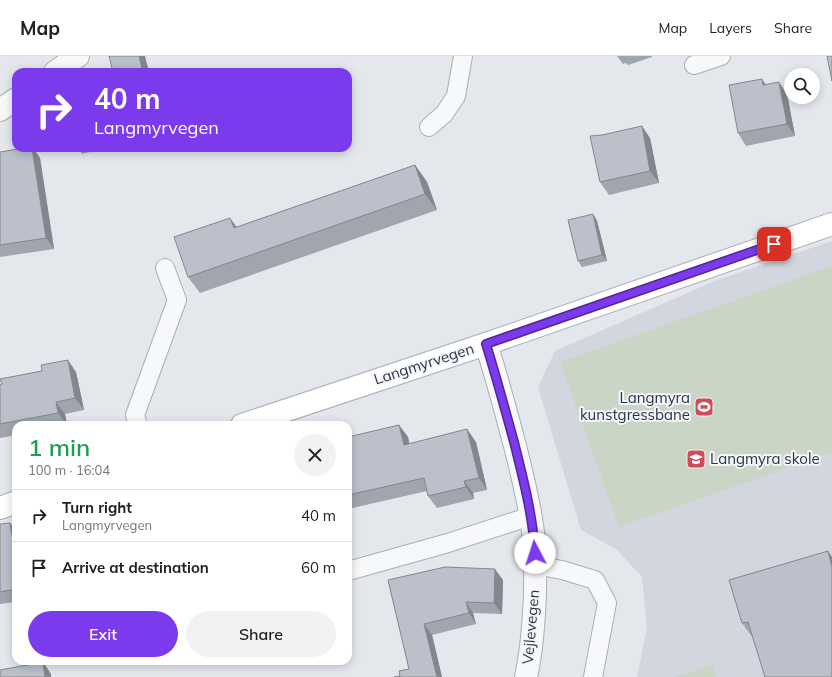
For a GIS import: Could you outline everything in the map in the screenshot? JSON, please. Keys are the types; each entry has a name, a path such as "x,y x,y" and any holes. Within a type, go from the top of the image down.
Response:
{"main road":[{"name":"Langmyrvegen","path":"254,421 486,344 832,224"},
{"path":"0,508 12,504"}],"street":[{"path":"61,68 78,56"},
{"path":"0,110 12,102"},
{"name":"Vejlevegen","path":"486,344 505,407 531,516 536,565 534,618 526,677"}],"lane":[{"path":"430,127 444,114 456,96 464,56"},
{"path":"694,65 721,56"},
{"path":"136,421 134,415 177,300 165,268"},
{"path":"352,570 448,543 531,516"},
{"path":"536,565 562,570 595,580 607,603 593,677"}],"shaded area":[{"name":"Langmyra skole","path":"832,241 832,677 637,677 647,628 642,577 616,549 581,530 538,387 555,351 717,280"}],"green space":[{"name":"Langmyra kunstgressbane","path":"832,266 832,452 619,527 560,362"},
{"path":"713,665 716,677 674,677"}],"building":[{"path":"109,56 139,56 142,68 112,68"},
{"path":"827,56 832,56 832,81"},
{"path":"762,79 763,85 779,82 787,124 738,133 729,85"},
{"path":"642,126 650,171 600,182 590,136 602,135"},
{"path":"12,150 12,152 33,152 46,238 0,245 0,152"},
{"path":"415,165 425,194 188,277 174,237 230,218 234,228"},
{"path":"593,214 602,255 578,261 568,220"},
{"path":"68,360 75,398 56,402 58,413 0,424 0,385 2,384 0,379 42,371 41,365"},
{"path":"399,425 404,445 467,429 479,478 464,481 466,487 428,496 424,478 352,494 352,436"},
{"path":"10,523 12,535 12,590 0,592 0,524"},
{"path":"828,551 832,567 832,677 765,677 748,622 742,623 729,580"},
{"path":"445,567 495,569 494,603 466,602 469,613 424,624 437,677 394,677 400,676 399,671 409,669 388,580"},
{"path":"27,665 43,665 45,677 0,677 0,670"}],"place":[{"name":"Langmyra kunstgressbane","path":"704,407"},
{"name":"Langmyra skole","path":"696,459"}],"route":[{"path":"535,553 531,516 521,469 499,384 486,344 774,244"}]}
